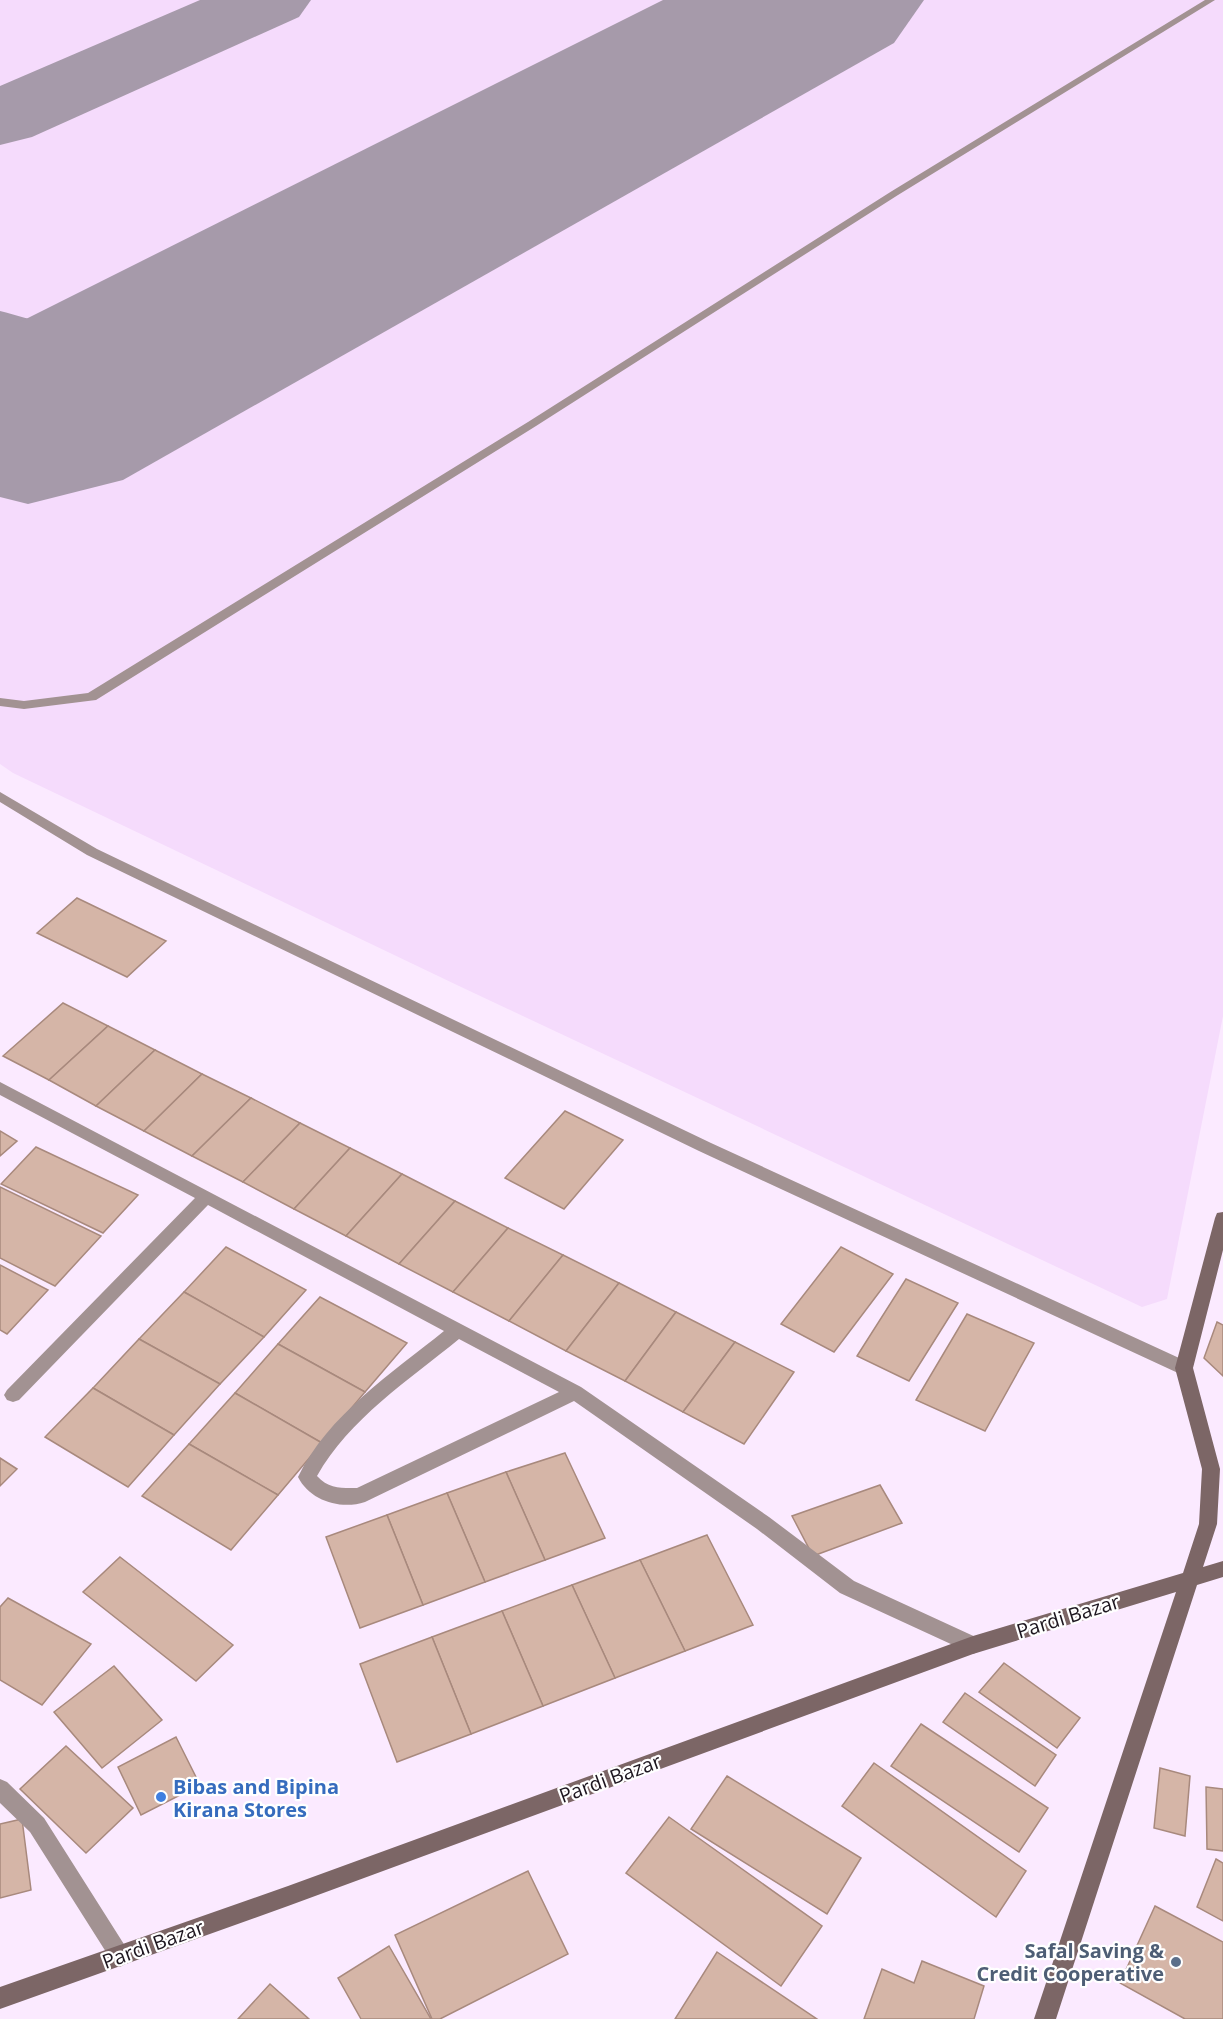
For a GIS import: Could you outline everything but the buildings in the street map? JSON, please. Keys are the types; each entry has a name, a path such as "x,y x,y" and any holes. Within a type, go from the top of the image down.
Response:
{"main road":[{"path":"1045,2019 1208,1524 1211,1469 1184,1368 1223,1218"},
{"name":"Pardi Bazar","path":"0,1998 974,1645 1223,1569"}],"street":[{"path":"0,702 24,705 91,697 532,424 895,193 1211,0"},
{"path":"0,796 92,852 705,1147 1184,1368"},
{"path":"0,1088 575,1392 763,1523 847,1587 974,1645"},
{"path":"13,1395 206,1197"},
{"path":"457,1330 350,1422 314,1462 307,1477 315,1489 328,1495 359,1496 575,1392"},
{"path":"0,1789 37,1826 120,1956"}],"shaded area":[{"path":"0,0 1223,0 1223,1016 1167,1299 1142,1307 459,986 13,773 0,764"}],"taxiway":[{"path":"0,118 270,0"},
{"path":"0,342 24,350 75,355 128,350 180,338 203,330"}],"runway":[{"path":"28,423 822,0"}],"place":[{"name":"Bibas and Bipina Kirana Stores","path":"161,1797"},
{"name":"Safal Saving & Credit Cooperative","path":"1176,1962"}]}
